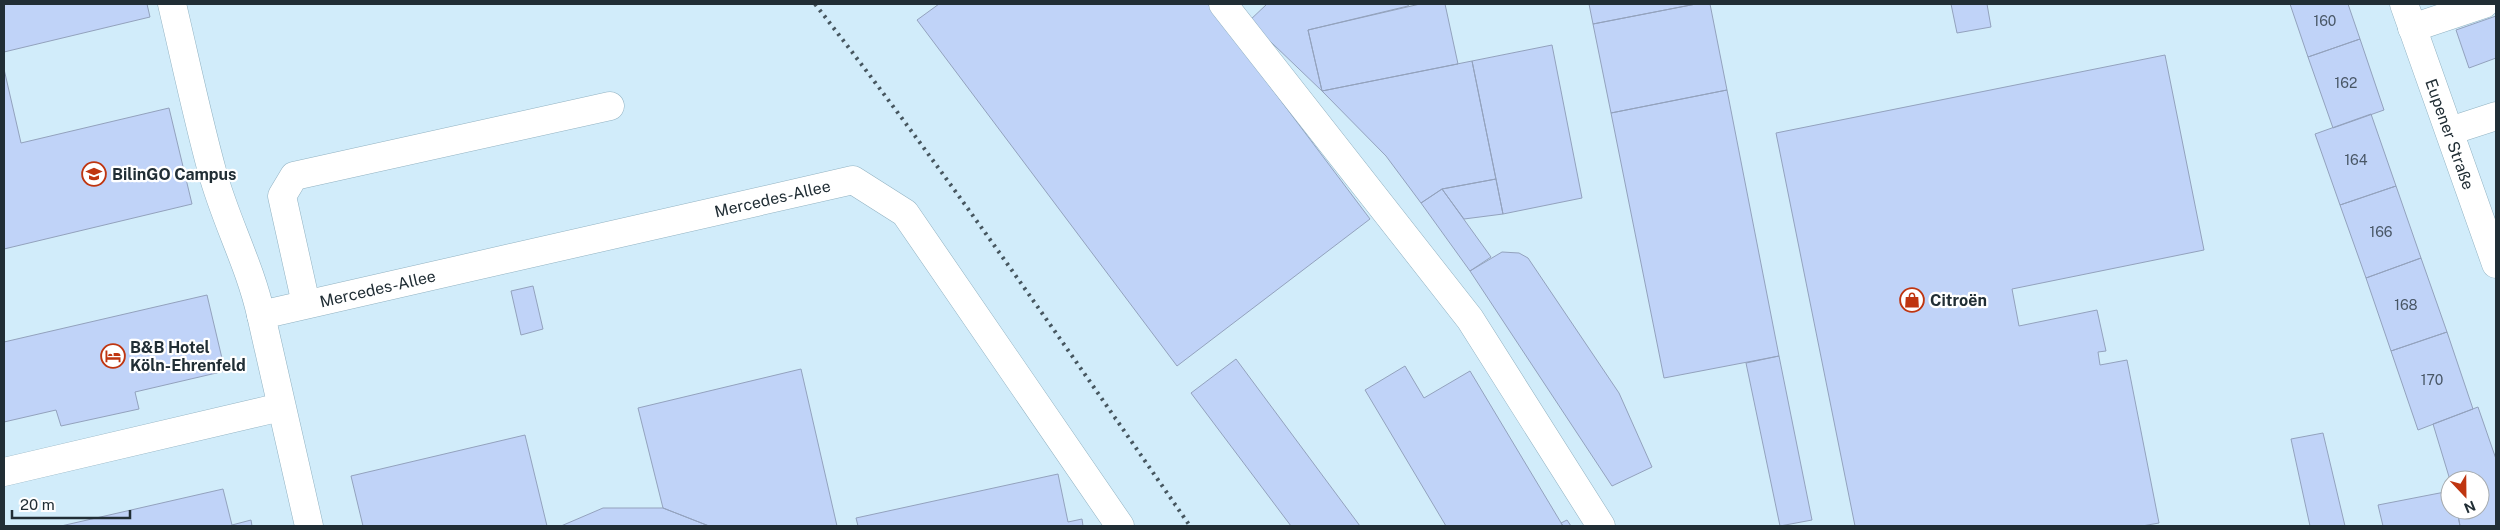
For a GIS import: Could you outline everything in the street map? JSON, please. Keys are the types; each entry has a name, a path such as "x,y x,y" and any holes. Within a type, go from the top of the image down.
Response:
{"street":[{"path":"172,4 212,172 254,284 309,526"},
{"path":"1223,4 1470,319 1601,526"},
{"path":"2408,16 2484,4"},
{"name":"Eupener Straße","path":"2408,16 2496,264"},
{"path":"306,304 282,196 294,176 610,106"},
{"path":"2450,131 2496,116"},
{"name":"Mercedes-Allee","path":"261,315 853,180 905,214 1120,526"},
{"path":"4,472 282,407"}],"building":[{"path":"4,4 147,4 150,17 4,52"},
{"path":"939,4 1208,4 1370,219 1177,366 917,20"},
{"path":"1267,4 1409,4 1408,6 1308,30 1322,91 1249,21"},
{"path":"1420,4 1445,4 1458,64 1322,91 1308,30"},
{"path":"1589,4 1696,4 1593,24"},
{"path":"1696,4 1710,4 1727,90 1611,113 1593,24"},
{"path":"1951,4 1987,4 1991,27 1957,33"},
{"path":"2290,4 2348,4 2360,39 2308,57"},
{"path":"2496,16 2496,58 2469,68 2456,30"},
{"path":"2360,39 2384,110 2333,128 2308,57"},
{"path":"1552,45 1582,198 1503,214 1472,61"},
{"name":"Citroën","path":"2165,55 2204,250 2012,289 2019,326 2097,310 2106,351 2098,352 2100,365 2127,360 2159,523 2142,526 1855,526 1776,133"},
{"path":"1472,61 1496,179 1442,189 1421,203 1386,156 1322,91"},
{"name":"BilinGO Campus","path":"4,69 21,143 169,108 192,204 4,249"},
{"path":"1727,90 1779,356 1664,378 1611,113"},
{"path":"2371,114 2396,186 2340,205 2315,134"},
{"path":"1496,179 1503,214 1464,219 1442,189"},
{"path":"2396,186 2421,258 2366,278 2340,205"},
{"path":"1442,189 1491,257 1470,271 1421,203"},
{"path":"1502,252 1519,253 1528,258 1619,393 1652,467 1612,486 1470,271"},
{"path":"2421,258 2447,332 2391,351 2366,278"},
{"path":"533,286 543,329 521,335 511,291"},
{"name":"B&B Hotel Köln-Ehrenfeld","path":"207,295 225,371 135,392 139,409 61,426 56,410 4,422 4,342"},
{"path":"2447,332 2473,409 2418,430 2391,351"},
{"path":"1779,356 1812,520 1780,526 1746,363"},
{"path":"1236,359 1360,526 1291,526 1191,393"},
{"path":"1405,366 1424,398 1470,371 1563,526 1446,526 1365,390"},
{"path":"801,369 837,526 709,526 663,508 638,408"},
{"path":"2478,407 2496,459 2496,526 2460,526 2459,520 2490,520 2490,470 2447,470 2433,424"},
{"path":"2323,433 2345,526 2310,526 2291,439"},
{"path":"525,435 547,526 363,526 351,476"},
{"path":"1058,474 1068,522 1082,519 1083,526 858,526 856,518"},
{"path":"223,489 232,525 251,520 252,526 61,526"},
{"path":"2440,493 2440,520 2459,520 2460,526 2383,526 2378,505"},
{"path":"603,508 663,508 709,526 561,526"},
{"path":"1567,520 1571,526 1563,526 1561,523"}],"railway":[{"path":"815,4 959,197 1053,328 1190,526"}],"place":[{"name":"BilinGO Campus","path":"94,174"},
{"name":"Citroën","path":"1912,300"},
{"name":"B&B Hotel Köln-Ehrenfeld","path":"113,356"}]}
